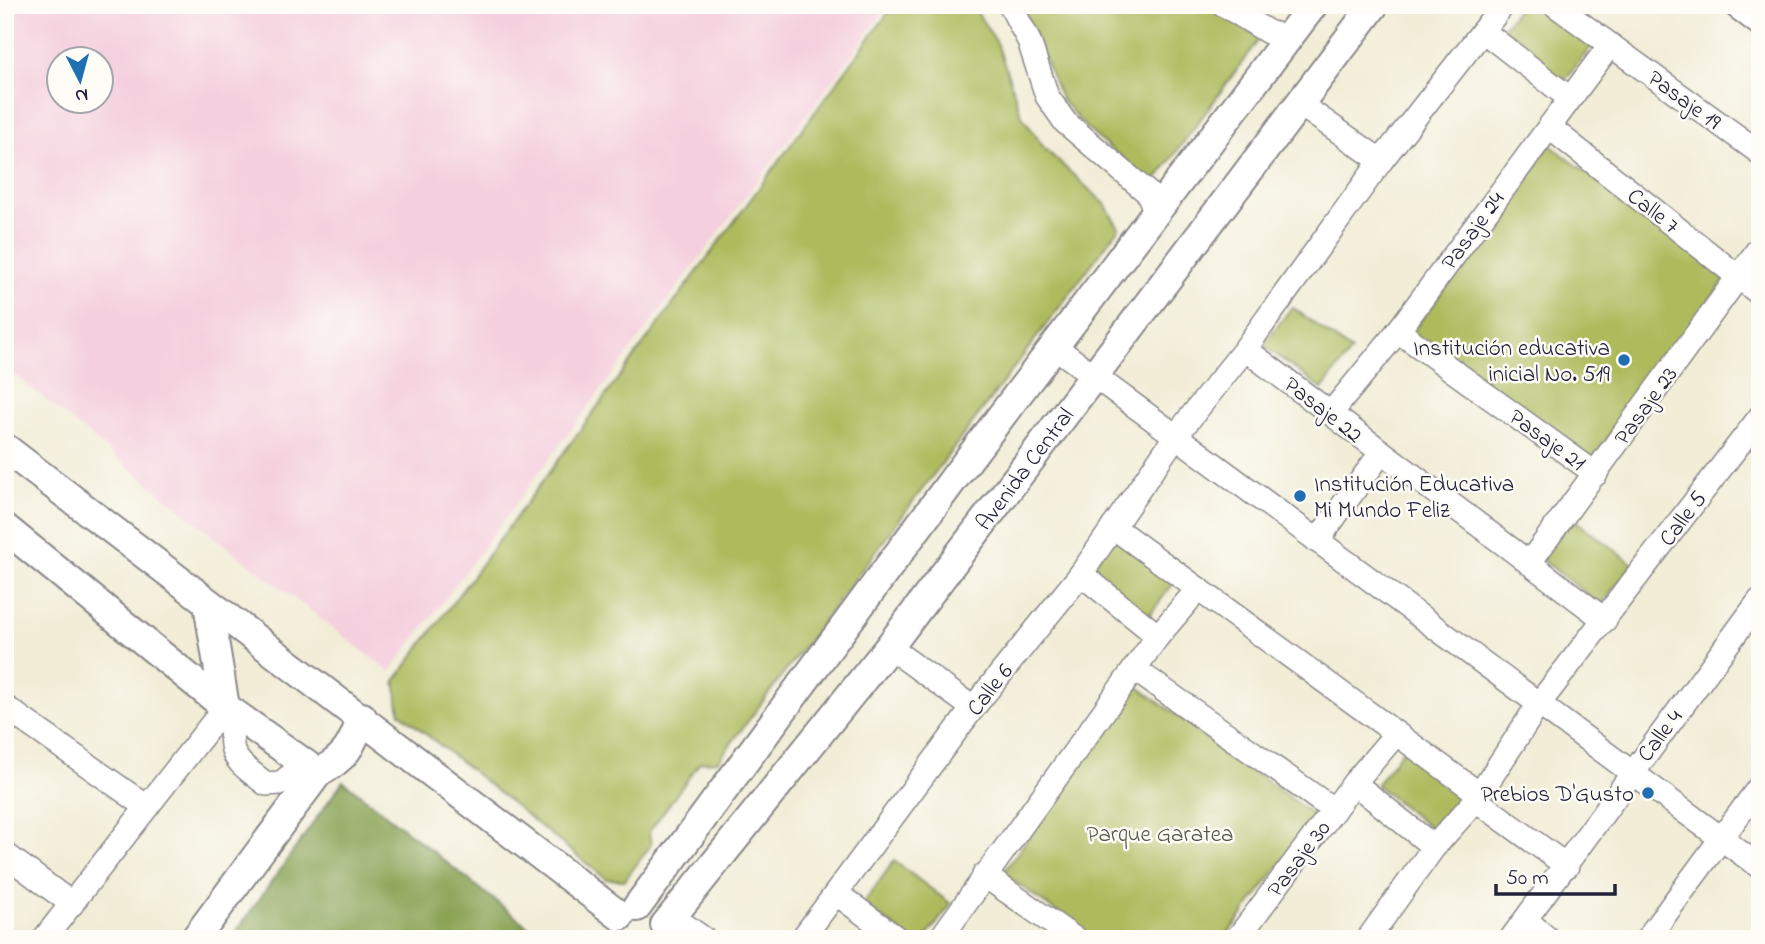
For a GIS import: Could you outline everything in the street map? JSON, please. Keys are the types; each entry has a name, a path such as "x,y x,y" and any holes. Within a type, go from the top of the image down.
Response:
{"main road":[{"path":"624,921 1313,5"},
{"name":"Avenida Central","path":"667,933 889,647 1374,5"},
{"path":"1739,5 1760,21"},
{"path":"5,449 362,717 624,921"},
{"path":"5,528 229,709 311,768"},
{"path":"208,604 229,709"},
{"path":"195,939 311,768 339,762 353,742 362,717"},
{"path":"624,921 654,911 667,933"}],"street":[{"path":"1010,5 1028,41 1047,96 1065,122 1148,193 1156,213"},
{"path":"1224,5 1268,32 1289,37"},
{"name":"Calle 6","path":"802,939 973,708 1081,575 1175,438 1245,349 1381,161 1503,5"},
{"name":"Pasaje 19","path":"1555,5 1760,153"},
{"path":"1483,31 1568,97"},
{"name":"Pasaje 24","path":"1331,412 1398,331 1549,127 1568,97 1609,45"},
{"path":"1301,105 1381,161"},
{"name":"Calle 7","path":"1549,127 1760,294"},
{"name":"Pasaje 23","path":"1530,562 1760,247"},
{"name":"Pasaje 21","path":"1398,331 1596,474"},
{"path":"1055,347 1760,867"},
{"name":"Pasaje 22","path":"1245,349 1605,620"},
{"name":"Calle 5","path":"1368,939 1434,847 1477,796 1538,705 1760,417"},
{"path":"1317,541 1381,453"},
{"path":"1113,527 1477,796 1567,866"},
{"path":"1081,575 1158,636"},
{"path":"940,939 984,874 1158,636 1198,589"},
{"name":"Calle 4","path":"1511,939 1760,600"},
{"path":"889,647 973,708"},
{"path":"1134,669 1334,810"},
{"path":"5,708 147,807"},
{"path":"229,709 231,744 235,760 266,784 281,783 311,768"},
{"path":"44,939 147,807 229,709"},
{"name":"Pasaje 30","path":"1237,939 1354,783 1395,735"},
{"path":"1354,783 1434,847"},
{"path":"1655,935 1720,838 1760,786"},
{"path":"5,854 72,904"},
{"path":"984,874 1075,939"},
{"path":"837,894 898,939"},
{"path":"1525,920 1548,939"},
{"path":"667,933 686,926 704,939"}],"shaded area":[{"path":"5,5 889,5 390,672 221,542 5,367"}],"green space":[{"path":"894,5 972,5 997,43 1022,116 1045,149 1105,204 1119,228 718,761 700,762 649,832 651,845 625,880 606,879 400,713 395,681"},
{"path":"1022,5 1209,5 1260,38 1153,184 1087,129 1061,99"},
{"path":"1521,5 1546,5 1594,43 1560,86 1496,36"},
{"path":"1550,145 1726,278 1589,463 1408,338"},
{"path":"1292,307 1351,351 1322,389 1263,345"},
{"path":"1572,518 1633,564 1601,605 1540,558"},
{"path":"1115,536 1175,581 1148,617 1088,572"},
{"name":"Parque Garatea","path":"1137,686 1316,817 1224,939 1094,939 1003,873"},
{"path":"1403,750 1462,796 1434,831 1376,785"},
{"path":"343,781 544,939 231,939"},
{"path":"894,861 951,904 925,939 910,939 863,904"}],"place":[{"name":"Institución educativa inicial No. 519","path":"1624,360"},
{"name":"Institución Educativa Mi Mundo Feliz","path":"1300,496"},
{"name":"Prebios D'Gusto","path":"1648,793"}]}
